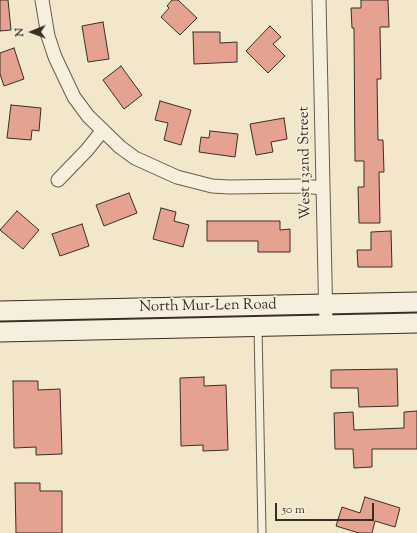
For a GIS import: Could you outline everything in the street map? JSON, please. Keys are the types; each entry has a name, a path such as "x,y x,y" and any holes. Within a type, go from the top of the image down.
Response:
{"main road":[{"name":"North Mur-Len Road","path":"0,311 417,302"},
{"name":"North Mur-Len Road","path":"0,332 417,323"}],"street":[{"path":"42,0 48,36 64,78 88,116 120,147 135,158 177,177 194,182 228,187 302,186 322,188"},
{"name":"West 132nd Street","path":"319,0 326,325"},
{"path":"58,180 87,150 103,130"}],"lane":[{"path":"258,326 262,533"}],"building":[{"path":"0,0 8,0 11,30 0,31"},
{"path":"172,0 178,0 197,18 180,35 161,17 169,8 167,6"},
{"path":"361,0 388,0 389,27 380,27 381,79 377,79 378,140 383,140 384,172 379,172 380,223 359,223 358,187 364,187 364,161 355,161 354,28 352,28 351,8 361,8"},
{"path":"103,22 109,59 88,62 82,26"},
{"path":"270,26 281,37 273,44 285,56 268,73 246,51"},
{"path":"193,32 220,32 220,43 237,42 237,62 194,64"},
{"path":"14,48 24,79 4,86 0,74 0,53"},
{"path":"121,66 142,95 124,109 103,80"},
{"path":"160,101 191,110 181,145 164,140 168,123 155,120"},
{"path":"11,105 41,108 39,131 32,130 31,140 7,138"},
{"path":"284,118 287,139 271,142 273,152 256,155 250,124"},
{"path":"210,131 238,134 235,157 199,152 201,137 209,138"},
{"path":"129,193 137,213 104,226 96,205"},
{"path":"161,208 176,212 174,221 189,225 183,247 153,239"},
{"path":"17,211 39,230 23,249 0,230"},
{"path":"207,221 280,221 280,230 290,229 290,252 258,252 258,241 207,241"},
{"path":"82,224 89,246 60,256 52,234"},
{"path":"391,231 392,267 358,267 357,250 371,250 371,232"},
{"path":"397,369 398,406 359,407 358,388 331,388 331,370"},
{"path":"204,377 204,386 226,385 228,450 203,451 203,445 181,446 180,378"},
{"path":"13,381 38,381 38,390 60,389 62,454 36,455 36,447 14,448"},
{"path":"417,411 417,449 372,449 372,467 354,468 353,449 335,449 334,413 353,412 354,430 404,428 404,412"},
{"path":"15,483 40,483 40,491 62,491 62,533 16,533"},
{"path":"365,497 400,508 395,527 375,521 372,533 359,533 336,526 342,507 360,513"}]}
